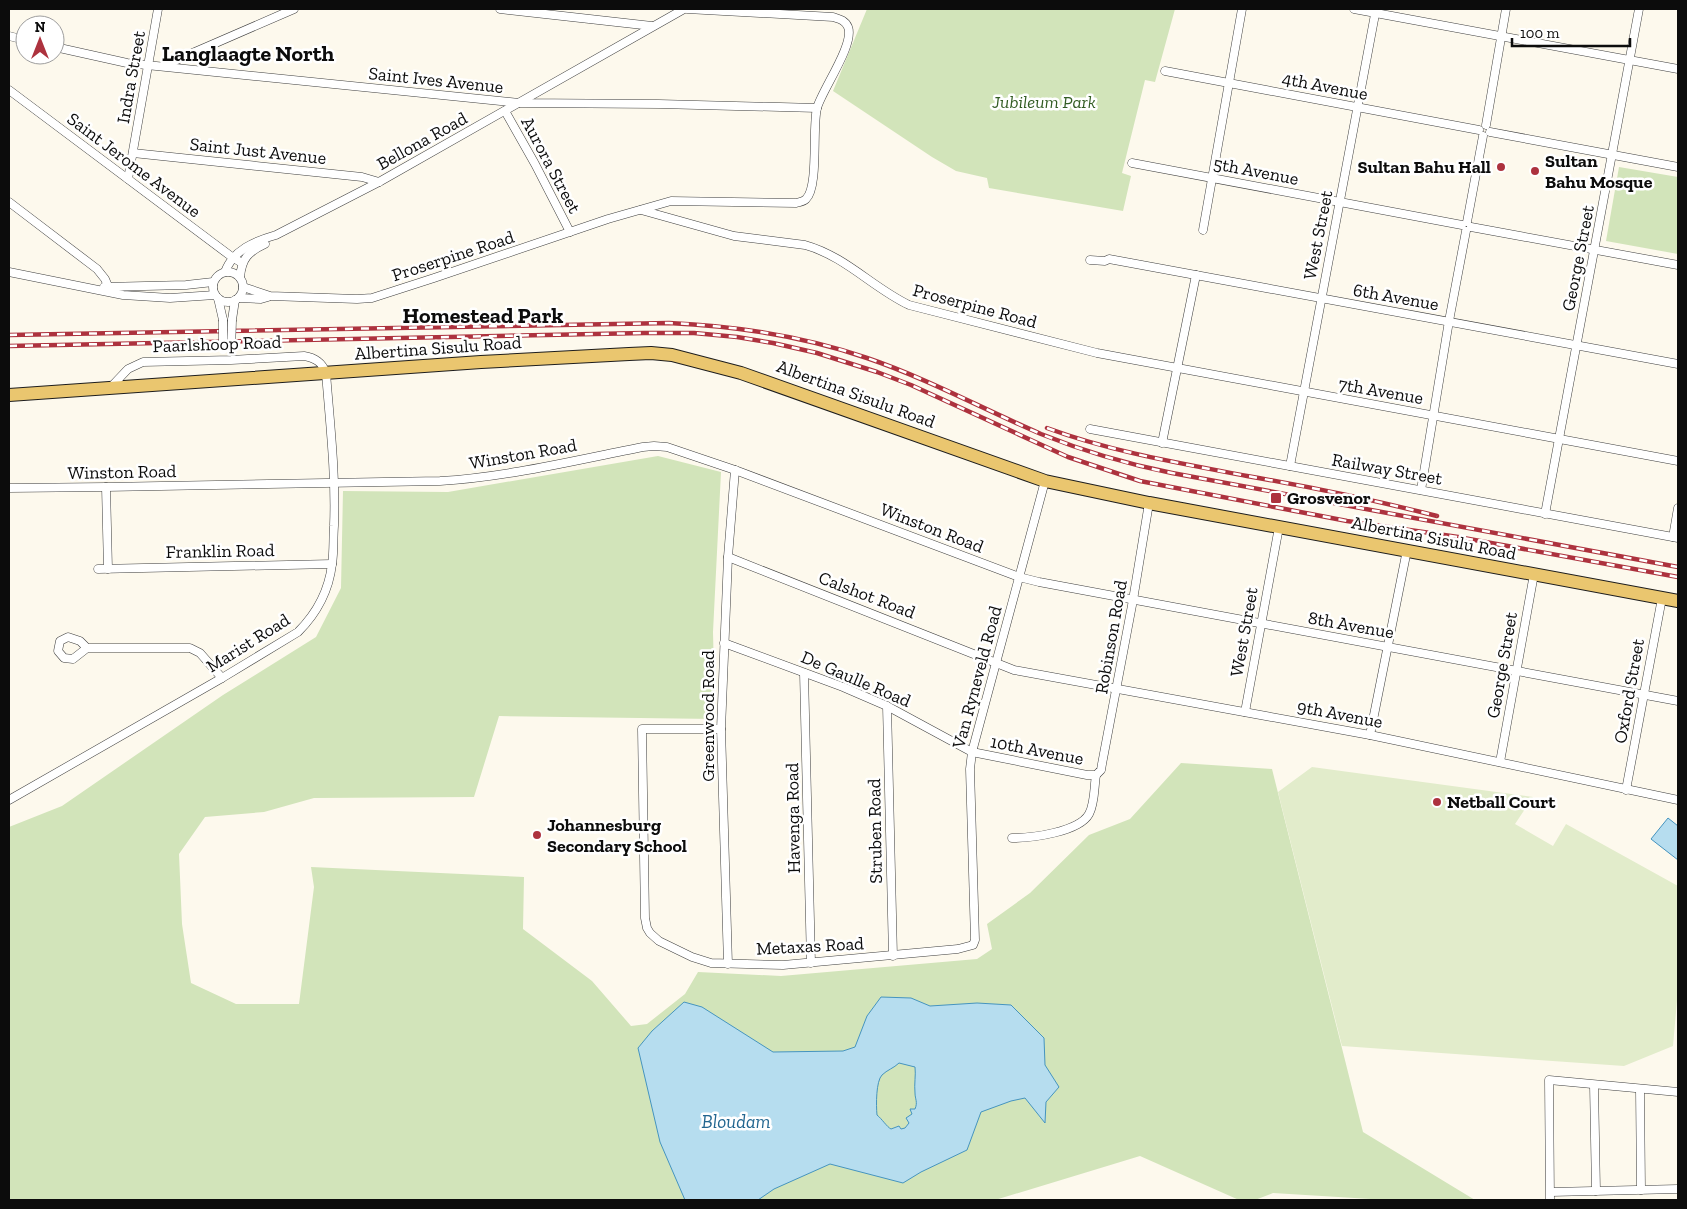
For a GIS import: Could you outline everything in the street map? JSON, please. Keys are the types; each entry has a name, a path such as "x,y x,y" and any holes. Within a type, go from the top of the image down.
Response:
{"main road":[{"name":"Albertina Sisulu Road","path":"9,396 585,356 672,355 763,379 1045,481 1149,503 1678,601"}],"street":[{"name":"Indra Street","path":"128,180 158,9"},
{"path":"164,66 294,9"},
{"path":"500,9 652,26"},
{"path":"686,9 832,17 842,20 849,29 849,37 817,108"},
{"name":"Bellona Road","path":"232,258 250,245 276,235 379,182 652,26 686,9"},
{"path":"1203,230 1242,9"},
{"path":"1354,9 1376,11 1678,69"},
{"path":"1421,490 1449,322 1506,9"},
{"name":"George Street","path":"1545,514 1640,9"},
{"name":"West Street","path":"1290,466 1376,11"},
{"name":"Saint Ives Avenue","path":"65,49 110,60 148,65 518,103 817,108"},
{"name":"4th Avenue","path":"1165,71 1678,167"},
{"name":"Saint Jerome Avenue","path":"9,90 242,264"},
{"name":"Proserpine Road","path":"243,287 270,296 372,298 608,219 671,201 796,203 807,198 812,183 817,108"},
{"name":"Aurora Street","path":"505,111 570,232"},
{"name":"Saint Just Avenue","path":"133,153 362,177 379,182"},
{"name":"5th Avenue","path":"1132,163 1678,265"},
{"path":"9,202 97,269 108,286"},
{"name":"Proserpine Road","path":"641,210 734,236 805,245 815,248 840,260 890,295 909,305 1080,349"},
{"name":"Bellona Road","path":"242,264 244,259 252,252 276,235"},
{"path":"225,272 232,258"},
{"name":"6th Avenue","path":"1090,260 1105,261 1109,259 1678,364"},
{"path":"227,350 237,299 243,287 240,277 242,264"},
{"path":"227,360 223,320 212,287 217,275 225,272 230,271 240,277"},
{"name":"Proserpine Road","path":"9,272 109,293 141,297 216,297 228,302 237,299 261,299 270,296"},
{"path":"1162,442 1196,275"},
{"name":"Proserpine Road","path":"92,288 186,285 213,282"},
{"name":"7th Avenue","path":"1080,349 1176,369 1678,461"},
{"name":"Paarlshoop Road","path":"110,388 128,369 143,362 312,357 322,364 326,373"},
{"name":"Marist Road","path":"9,800 222,678 298,632 306,624 323,596 332,564 335,482 326,373"},
{"name":"Railway Street","path":"1090,429 1676,538"},
{"name":"Winston Road","path":"9,488 440,481 465,479 654,446 667,447 735,470 1019,577"},
{"name":"Greenwood Road","path":"728,964 722,729 728,557 735,470"},
{"name":"Van Ryneveld Road","path":"973,945 975,940 970,769 972,752 1045,481"},
{"path":"106,487 108,569"},
{"name":"Robinson Road","path":"1012,838 1061,831 1079,824 1089,813 1097,775 1102,764 1149,503"},
{"path":"1676,538 1678,508"},
{"name":"West Street","path":"1245,712 1278,527"},
{"path":"1370,735 1408,550"},
{"name":"Calshot Road","path":"728,557 995,661"},
{"name":"Franklin Road","path":"98,569 332,564"},
{"name":"George Street","path":"1500,762 1534,574"},
{"name":"8th Avenue","path":"1019,577 1133,600 1678,701"},
{"name":"Oxford Street","path":"1626,790 1662,598"},
{"name":"De Gaulle Road","path":"724,643 887,706 972,752"},
{"path":"87,648 190,648 204,656 222,678"},
{"name":"9th Avenue","path":"995,661 1014,670 1370,735 1678,800"},
{"name":"Havenga Road","path":"804,673 811,963"},
{"name":"Struben Road","path":"887,706 893,956"},
{"name":"Metaxas Road","path":"722,729 642,729 645,918 647,928 653,937 669,947 702,961 728,964 770,965 811,963 958,949 973,945"},
{"name":"10th Avenue","path":"972,752 1087,775 1097,775"},
{"path":"1678,1092 1549,1080 1550,1196 1596,1191 1678,1188"},
{"path":"1594,1084 1596,1191"},
{"path":"1640,1089 1641,1190"}],"green space":[{"name":"Jubileum Park","path":"867,9 1175,9 1155,82 1145,80 1122,173 1131,176 1123,211 989,188 987,178 956,171 833,91"},
{"path":"1619,167 1678,177 1678,254 1606,241"},
{"path":"658,456 721,472 713,632 715,719 499,716 474,797 314,798 264,812 205,817 179,854 182,924 191,983 236,1004 299,1004 314,887 311,867 524,877 523,929 592,981 631,1026 647,1024 685,994 698,972 781,976 977,959 992,949 987,924 1030,893 1089,835 1130,819 1181,763 1272,769 1363,1132 1475,1200 1387,1200 1273,1193 1255,1200 1239,1200 1140,1156 995,1200 9,1200 9,827 62,806 223,695 316,637 341,588 343,491 448,492"},
{"path":"1312,767 1533,797 1515,824 1553,846 1566,824 1678,886 1678,989 1673,1046 1624,1066 1342,1046 1278,792"}],"water":[{"path":"1668,818 1678,826 1678,860 1651,839"},
{"name":"Bloudam","path":"881,997 911,998 930,1006 977,1003 1011,1005 1044,1038 1045,1065 1059,1087 1046,1102 1045,1123 1025,1098 981,1112 967,1150 921,1172 903,1183 830,1164 774,1189 758,1200 685,1200 660,1142 638,1048 652,1031 684,1002 702,1007 773,1052 843,1051 855,1047 867,1016","holes":["899,1063 915,1067 915,1109 910,1109 912,1114 906,1118 909,1123 905,1128 901,1129 899,1126 891,1129 877,1115 877,1094 880,1078"]}],"railway":[{"path":"9,335 669,323 769,333 843,350 867,358 933,384 1041,434 1138,466 1678,567"},
{"path":"9,346 644,333 694,333 737,337 817,353 877,372 911,385 1068,457 1140,481 1347,521 1458,537 1678,577"},
{"path":"1047,428 1096,444 1146,456 1342,494 1437,516"}],"place":[{"name":"Sultan Bahu Hall","path":"1501,167"},
{"name":"Sultan Bahu Mosque","path":"1535,171"},
{"name":"Grosvenor","path":"1276,498"},
{"name":"Netball Court","path":"1437,802"},
{"name":"Johannesburg Secondary School","path":"537,835"}],"district":[{"name":"Langlaagte North","path":"248,53"},
{"name":"Homestead Park","path":"483,315"}]}
